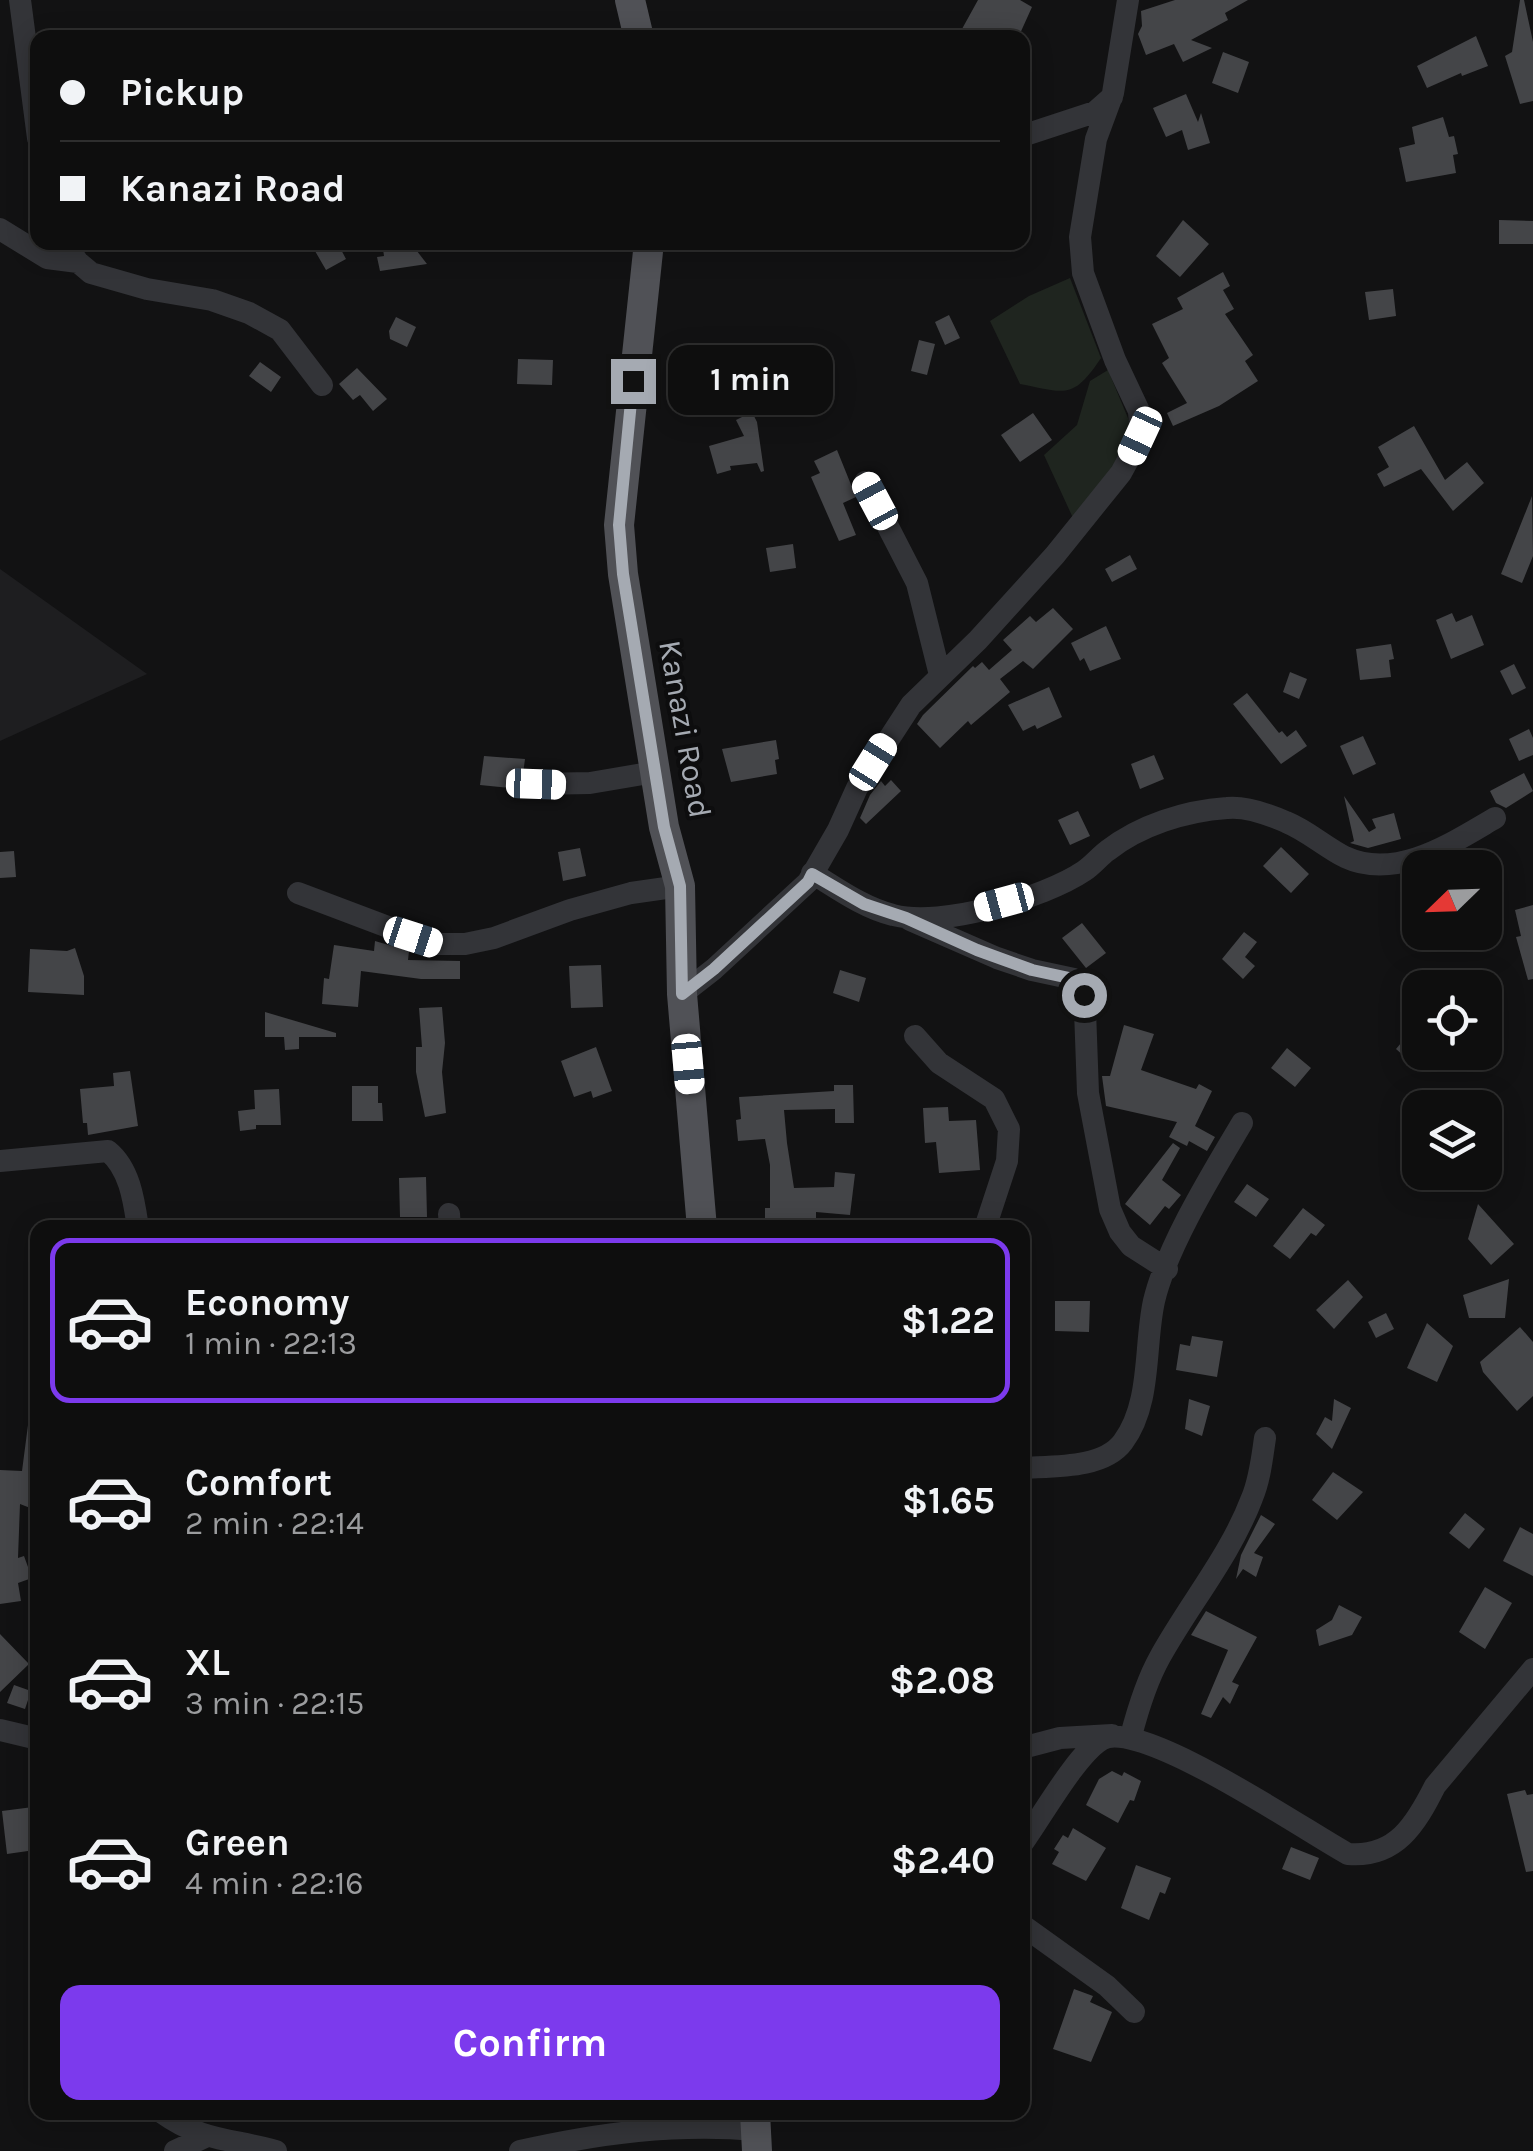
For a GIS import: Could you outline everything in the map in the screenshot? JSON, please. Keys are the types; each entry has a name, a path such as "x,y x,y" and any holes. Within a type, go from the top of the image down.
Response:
{"main road":[{"path":"630,0 637,30"},
{"name":"Kanazi Road","path":"648,250 619,525 623,574 664,827 680,886 682,994 701,1220"}],"street":[{"path":"20,0 30,77"},
{"path":"682,994 808,882 838,830 856,788 911,705 978,640 1054,556 1121,472 1140,436 1140,411 1101,326 1083,272 1080,237 1096,139 1112,97 1128,0"},
{"path":"1030,133 1095,112 1112,97"},
{"path":"0,229 30,248"},
{"path":"34,250 47,258 78,262"},
{"path":"70,250 91,273 146,289 212,300 250,313 280,330 322,385"},
{"path":"865,482 917,583 940,674"},
{"path":"536,784 590,783 656,772"},
{"path":"906,918 968,912 1039,892 1085,871 1107,851 1142,829 1180,816 1232,807 1278,818 1345,856 1366,863 1421,856 1494,818"},
{"path":"812,874 864,904 997,958 1074,979 1084,995 1084,1060 1093,1134 1110,1209 1131,1246 1167,1268"},
{"path":"298,893 434,944 464,944 494,938 631,893 680,886"},
{"path":"916,1036 940,1062 994,1099 1009,1129 1007,1161 987,1220"},
{"path":"1030,1467 1091,1461 1109,1455 1123,1442 1139,1404 1154,1300 1204,1186 1242,1122"},
{"path":"0,1160 108,1151 118,1160 128,1181 136,1220"},
{"path":"1122,1736 1159,1658 1243,1520 1254,1494 1265,1438"},
{"path":"1030,1746 1060,1738 1122,1736 1187,1760 1348,1854 1368,1856 1404,1836 1435,1786 1533,1669"},
{"path":"0,1730 30,1737"},
{"path":"1030,1833 1100,1740 1122,1736"},
{"path":"1030,1931 1107,1986 1134,2012"},
{"path":"172,2120 204,2137 276,2151"},
{"path":"520,2151 618,2131 695,2126 756,2131"},
{"path":"175,2151 204,2137"}],"shaded area":[{"path":"1070,278 1101,358 1083,381 1067,390 1020,384 990,321 1029,296"},
{"path":"1108,370 1135,435 1111,478 1073,518 1044,455 1077,425 1090,381"},
{"path":"0,569 147,674 0,741"}],"building":[{"path":"978,0 1020,0 1032,7 1022,30 961,30"},
{"path":"1175,0 1248,0 1225,13 1228,20 1191,40 1212,48 1183,62 1174,44 1146,55 1138,34 1141,11"},
{"path":"1520,0 1524,0 1533,42 1533,101 1520,104 1505,56 1512,52"},
{"path":"1476,36 1488,66 1427,88 1417,66"},
{"path":"1223,52 1249,62 1238,93 1212,83"},
{"path":"1186,94 1198,122 1201,113 1210,143 1188,150 1182,130 1166,137 1153,108"},
{"path":"1443,117 1449,137 1454,136 1458,154 1453,155 1456,173 1406,182 1399,148 1415,144 1412,127"},
{"path":"1183,220 1209,244 1180,277 1156,256"},
{"path":"1499,220 1533,221 1533,244 1499,244"},
{"path":"341,250 346,259 326,270 315,251"},
{"path":"383,250 416,250 427,264 380,271 377,257 384,256"},
{"path":"1223,272 1230,286 1223,290 1234,309 1225,314 1253,355 1245,361 1258,381 1219,406 1173,426 1167,413 1187,403 1162,363 1169,358 1152,324 1183,309 1177,298"},
{"path":"1393,289 1396,316 1369,320 1365,292"},
{"path":"949,315 960,338 945,345 935,322"},
{"path":"396,317 416,327 407,347 390,339 389,331"},
{"path":"919,340 935,344 927,375 911,371"},
{"path":"518,359 553,360 552,385 517,384"},
{"path":"260,362 281,377 271,392 249,376"},
{"path":"357,368 387,399 373,411 360,395 353,400 339,384"},
{"path":"752,412 764,471 757,463 730,466 731,470 717,474 709,446 744,436 736,420"},
{"path":"1033,413 1052,440 1020,462 1001,435"},
{"path":"1414,426 1445,480 1467,462 1484,483 1453,511 1421,469 1384,487 1377,474 1389,467 1378,447"},
{"path":"837,450 856,497 843,503 856,535 839,541 811,477 820,473 814,461"},
{"path":"1532,496 1533,556 1522,583 1501,574"},
{"path":"793,544 796,568 770,572 766,548"},
{"path":"1130,555 1137,569 1112,582 1105,569"},
{"path":"1053,608 1073,629 1033,669 1023,661 1000,679 1010,692 971,725 968,721 940,748 917,724 923,715 973,666 982,662 989,670 1012,650 1003,640 1030,616 1036,622"},
{"path":"1452,613 1456,622 1472,615 1484,645 1451,659 1436,620"},
{"path":"1106,626 1121,659 1090,671 1071,643"},
{"path":"1391,644 1391,677 1360,680 1356,649"},
{"path":"1514,664 1526,688 1512,695 1500,671"},
{"path":"1290,672 1307,679 1299,699 1283,692"},
{"path":"1049,687 1062,717 1023,731 1008,705"},
{"path":"1247,693 1279,733 1282,731 1287,737 1296,730 1307,746 1281,764 1233,704"},
{"path":"1529,729 1533,755 1519,761 1509,739"},
{"path":"1363,736 1376,764 1353,775 1340,746"},
{"path":"776,740 777,774 731,782 722,749"},
{"path":"1154,755 1164,779 1140,789 1131,764"},
{"path":"484,756 525,759 521,789 480,785"},
{"path":"1524,773 1533,791 1506,808 1496,803 1490,791"},
{"path":"891,780 901,791 866,824 860,818 870,795 881,781 885,786"},
{"path":"1344,796 1369,832 1376,828 1372,819 1394,813 1401,839 1368,848 1350,843 1354,841"},
{"path":"1078,811 1090,836 1070,845 1058,820"},
{"path":"1281,847 1309,874 1291,893 1263,866"},
{"path":"580,848 586,876 563,881 558,852"},
{"path":"14,851 16,877 0,878 0,852"},
{"path":"1533,905 1533,979 1528,980 1516,937 1521,936 1515,910"},
{"path":"1082,923 1106,953 1086,968 1062,938"},
{"path":"1244,932 1257,942 1245,957 1255,966 1243,979 1222,959"},
{"path":"375,941 409,951 408,960 460,961 460,979 421,979 361,971 358,1007 322,1004 324,978 329,979 334,945 374,951"},
{"path":"75,948 84,976 84,995 28,992 30,949"},
{"path":"601,965 603,1007 571,1008 569,966"},
{"path":"840,970 866,978 859,1002 833,993"},
{"path":"442,1007 446,1113 425,1117 416,1072 416,1047 422,1047 419,1008"},
{"path":"265,1012 336,1033 336,1037 299,1037 299,1049 285,1050 284,1037 265,1037"},
{"path":"1124,1025 1154,1034 1141,1070 1196,1089 1199,1084 1212,1091 1195,1126 1215,1137 1207,1151 1189,1141 1187,1146 1169,1137 1177,1122 1106,1106 1102,1076 1110,1076"},
{"path":"596,1047 612,1091 593,1098 591,1091 574,1097 561,1061"},
{"path":"1287,1048 1311,1068 1295,1087 1271,1068"},
{"path":"130,1071 138,1126 88,1135 80,1089 114,1086 113,1073"},
{"path":"834,1085 853,1085 854,1123 835,1123 835,1109 784,1110 787,1143 794,1188 834,1187 835,1172 855,1174 850,1215 816,1212 816,1220 765,1220 765,1208 770,1208 770,1165 765,1139 738,1141 739,1097 834,1091"},
{"path":"352,1086 378,1086 383,1121 352,1121"},
{"path":"279,1089 281,1125 256,1125 256,1129 240,1131 238,1111 255,1109 254,1090"},
{"path":"948,1107 949,1121 976,1120 980,1170 939,1173 936,1142 925,1143 923,1108"},
{"path":"1173,1143 1180,1148 1162,1180 1181,1195 1169,1209 1165,1206 1150,1225 1125,1204"},
{"path":"426,1177 427,1217 400,1217 399,1178"},
{"path":"1247,1184 1269,1199 1256,1217 1234,1202"},
{"path":"1478,1204 1514,1244 1491,1265 1468,1239"},
{"path":"1303,1208 1325,1225 1316,1236 1311,1233 1290,1259 1273,1246"},
{"path":"1509,1279 1505,1318 1469,1318 1463,1295"},
{"path":"1348,1280 1363,1297 1334,1329 1316,1310"},
{"path":"1055,1301 1090,1301 1089,1332 1055,1331"},
{"path":"1386,1313 1394,1329 1376,1338 1368,1322"},
{"path":"1427,1323 1453,1346 1437,1382 1407,1368"},
{"path":"1520,1327 1533,1342 1533,1396 1517,1411 1483,1372 1480,1362"},
{"path":"1192,1336 1223,1341 1217,1377 1176,1370 1180,1344 1190,1346"},
{"path":"1189,1399 1210,1406 1202,1436 1185,1429"},
{"path":"1334,1399 1351,1408 1332,1449 1316,1434 1325,1417 1332,1421"},
{"path":"30,1425 30,1508 20,1504 18,1558 24,1556 30,1579 18,1583 21,1601 0,1604 0,1470 22,1471"},
{"path":"1333,1472 1363,1492 1337,1520 1312,1500"},
{"path":"1465,1513 1485,1529 1469,1549 1449,1533"},
{"path":"1261,1515 1275,1524 1254,1553 1263,1557 1256,1577 1243,1569 1236,1579 1241,1555"},
{"path":"1520,1527 1533,1534 1533,1576 1503,1561"},
{"path":"1485,1587 1512,1603 1485,1649 1459,1632"},
{"path":"1339,1605 1362,1617 1352,1635 1319,1646 1316,1630 1332,1620"},
{"path":"1206,1611 1257,1637 1232,1682 1239,1685 1230,1704 1223,1697 1211,1718 1201,1714 1228,1650 1191,1635"},
{"path":"0,1634 29,1664 0,1692"},
{"path":"14,1685 30,1691 25,1709 7,1703"},
{"path":"1112,1771 1141,1781 1134,1801 1130,1800 1118,1823 1086,1805 1099,1779"},
{"path":"1525,1790 1527,1795 1533,1794 1533,1871 1526,1872 1507,1794"},
{"path":"30,1807 30,1851 7,1854 2,1811"},
{"path":"1073,1828 1106,1848 1086,1881 1052,1864 1059,1852 1054,1849 1063,1835 1068,1838"},
{"path":"1291,1847 1319,1858 1310,1880 1282,1869"},
{"path":"1136,1865 1171,1878 1165,1894 1160,1892 1149,1920 1121,1908"},
{"path":"1074,1989 1093,1996 1090,2002 1112,2012 1091,2062 1053,2049"}],"route":[{"path":"633,381 619,525 623,574 664,827 680,886 682,994 735,950 812,874 864,904 957,942 1032,970 1074,979 1084,995"}]}
